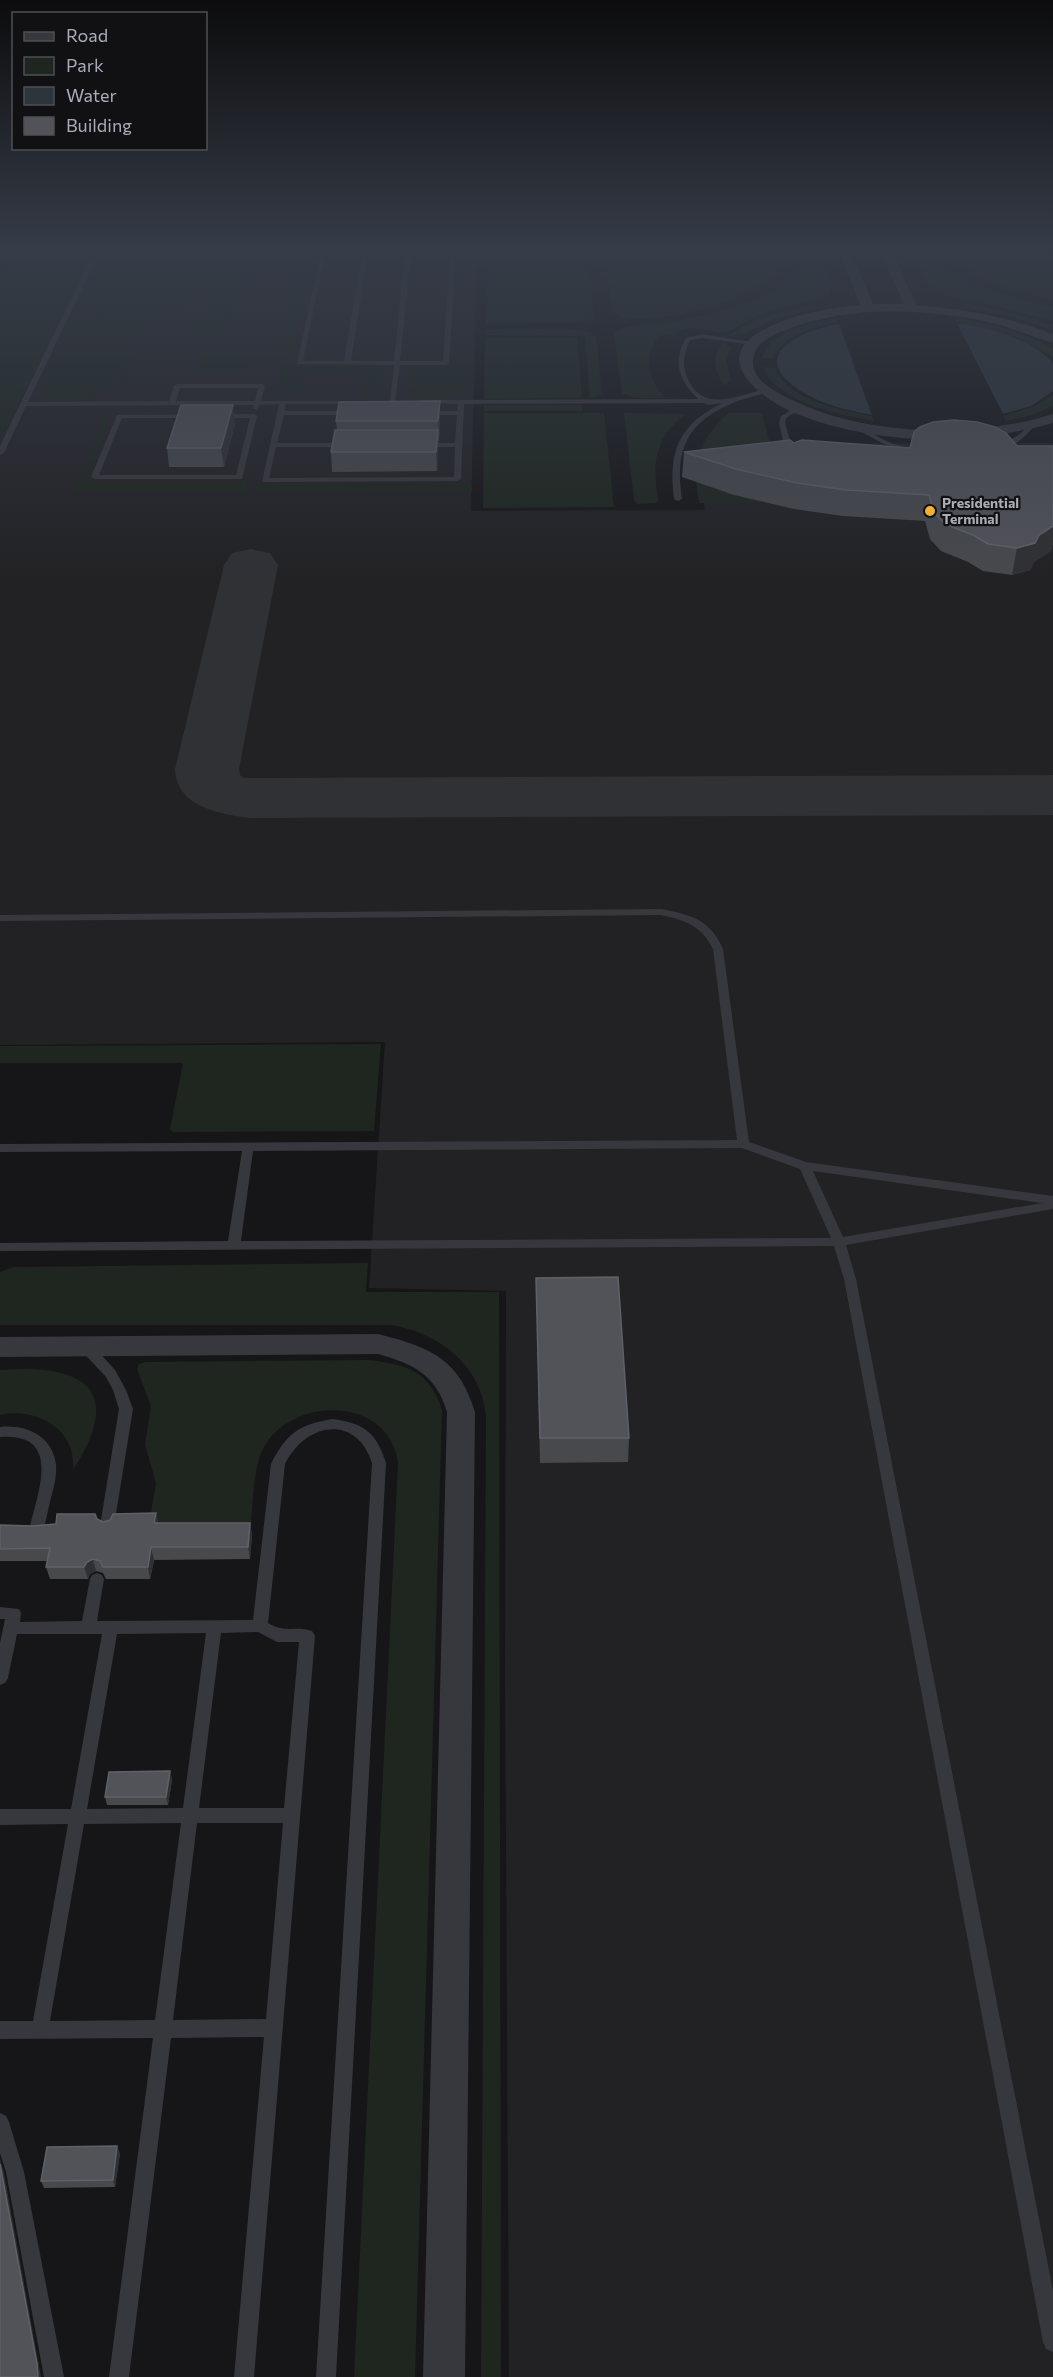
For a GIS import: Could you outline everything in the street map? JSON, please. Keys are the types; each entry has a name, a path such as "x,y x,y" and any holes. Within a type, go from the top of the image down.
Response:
{"street":[{"path":"747,358 747,367 754,380 765,391 798,408 852,424 889,430 946,434 984,432 1033,424 1053,418"},
{"path":"0,1347 378,1344 427,1361 449,1381 458,1397 461,1424 444,2377"}],"lane":[{"path":"0,453 45,358"},
{"path":"300,358 299,363 446,363 446,358"},
{"path":"347,363 348,358"},
{"path":"393,402 398,358"},
{"path":"682,358 681,368 689,385 705,401 718,406"},
{"path":"172,403 177,386 261,386 254,416 239,477 95,477 119,416 254,416"},
{"path":"678,499 675,471 683,442 692,429 718,406 765,391"},
{"path":"416,402 728,401"},
{"path":"23,404 360,402"},
{"path":"382,402 404,402"},
{"path":"283,403 265,480 457,479 461,402"},
{"path":"793,464 782,423 783,417 798,408"},
{"path":"280,413 359,413"},
{"path":"416,413 461,413"},
{"path":"852,424 884,441 912,451"},
{"path":"994,452 1012,443 1033,424"},
{"path":"273,445 355,445"},
{"path":"413,445 459,445"},
{"path":"0,918 661,912 682,916 697,922 713,935 718,949 742,1144"},
{"path":"0,1148 742,1144 805,1166 1053,1200"},
{"path":"234,1245 248,1147"},
{"path":"805,1166 839,1242 850,1279 1053,2342"},
{"path":"0,1247 839,1242 1053,1205"},
{"path":"83,1346 100,1359 112,1374 121,1391 126,1408 107,1526"},
{"path":"260,1626 281,1453 288,1442 310,1428 324,1425 352,1428 372,1442 378,1452 379,1464 326,2377"},
{"path":"0,1432 28,1434 44,1447 50,1466 36,1530"},
{"path":"88,1627 97,1579"},
{"path":"0,1613 14,1613 0,1678"},
{"path":"118,2377 214,1626"},
{"path":"11,1628 260,1626 277,1636 307,1636 244,2377"},
{"path":"40,2030 111,1627"},
{"path":"0,1817 292,1815"},
{"path":"0,2030 274,2028"},
{"path":"0,2122 15,2172 54,2377"}],"shaded area":[{"path":"24,358 474,358 471,511 705,510 699,476 718,444 1053,443 1053,2377 509,2377 505,1677 506,1291 369,1288 385,1042 0,1045 0,405"}],"green space":[{"path":"0,358 39,358 0,436"},
{"path":"52,358 129,358 123,371 117,371 111,386 100,386 94,399 48,399 37,391"},
{"path":"200,358 251,358 247,371 196,371"},
{"path":"284,358 289,358 288,363 283,363"},
{"path":"485,358 579,358 582,398 484,399"},
{"path":"587,358 598,358 602,395 590,398"},
{"path":"617,358 649,358 649,367 654,383 665,398 635,398 622,393"},
{"path":"727,358 731,380 725,386 718,375 715,359"},
{"path":"282,366 383,367 379,396 361,396 364,372 303,373 298,396 276,396"},
{"path":"411,367 475,367 474,395 408,396"},
{"path":"763,367 775,368 792,389 803,396 831,407 872,416 874,421 828,411 796,398 782,390"},
{"path":"121,373 163,373 160,382 125,382 123,386 116,386"},
{"path":"1053,395 1053,406 1032,415 1006,421 1003,416 1033,407"},
{"path":"484,405 583,405 583,411 484,411"},
{"path":"484,413 604,413 614,507 483,508"},
{"path":"624,413 685,414 674,424 661,443 656,464 658,501 656,503 638,504 634,500"},
{"path":"728,413 762,413 773,456 712,487 766,503 699,503 696,475 699,454 709,434"},
{"path":"104,416 110,416 85,481 248,480 246,492 74,492"},
{"path":"472,485 472,491 254,492 255,486"},
{"path":"381,1044 374,1131 173,1132 170,1129 183,1063 0,1063 0,1046"},
{"path":"368,1263 366,1292 499,1292 501,2377 481,2377 486,1416 476,1382 467,1367 442,1344 410,1329 392,1325 0,1325 0,1272 14,1267"},
{"path":"368,1360 394,1364 415,1372 431,1386 442,1410 415,2377 354,2377 398,1463 391,1441 378,1425 360,1415 339,1410 317,1412 296,1418 278,1430 264,1447 255,1477 250,1534 149,1524 156,1483 145,1445 151,1406 137,1369 139,1364 146,1362"},
{"path":"0,1370 51,1371 72,1376 86,1385 93,1396 96,1409 95,1424 90,1439 73,1470 68,1443 61,1432 51,1424 27,1414 0,1415"}],"water":[{"path":"778,358 851,358 872,415 840,408 799,390 780,371"},
{"path":"975,358 1048,358 1053,363 1053,391 1031,406 1003,414"}],"building":[{"path":"440,401 438,421 336,421 339,402"},
{"path":"181,405 233,405 221,448 167,448"},
{"path":"954,420 977,422 995,427 1006,433 1017,446 1053,446 1053,526 1039,535 1035,543 1017,548 988,544 973,535 945,524 934,512 929,495 846,490 797,483 736,469 684,452 790,440 794,443 802,440 910,448 914,432 920,427 933,422"},
{"path":"335,430 438,430 436,452 331,452"},
{"path":"618,1277 629,1438 540,1438 536,1278"},
{"path":"156,1513 154,1523 250,1523 248,1547 151,1547 148,1567 103,1567 100,1561 93,1559 84,1567 46,1567 50,1548 0,1549 0,1525 56,1524 57,1514 95,1514 97,1519 103,1522 110,1520 113,1514"},
{"path":"170,1771 166,1797 105,1797 109,1772"},
{"path":"117,2146 113,2180 41,2181 47,2147"},
{"path":"0,2164 37,2364 38,2377 0,2377"}],"taxiway":[{"path":"251,565 207,769 210,783 227,794 249,798 1053,795"}],"place":[{"name":"Presidential Terminal","path":"930,511"}]}
